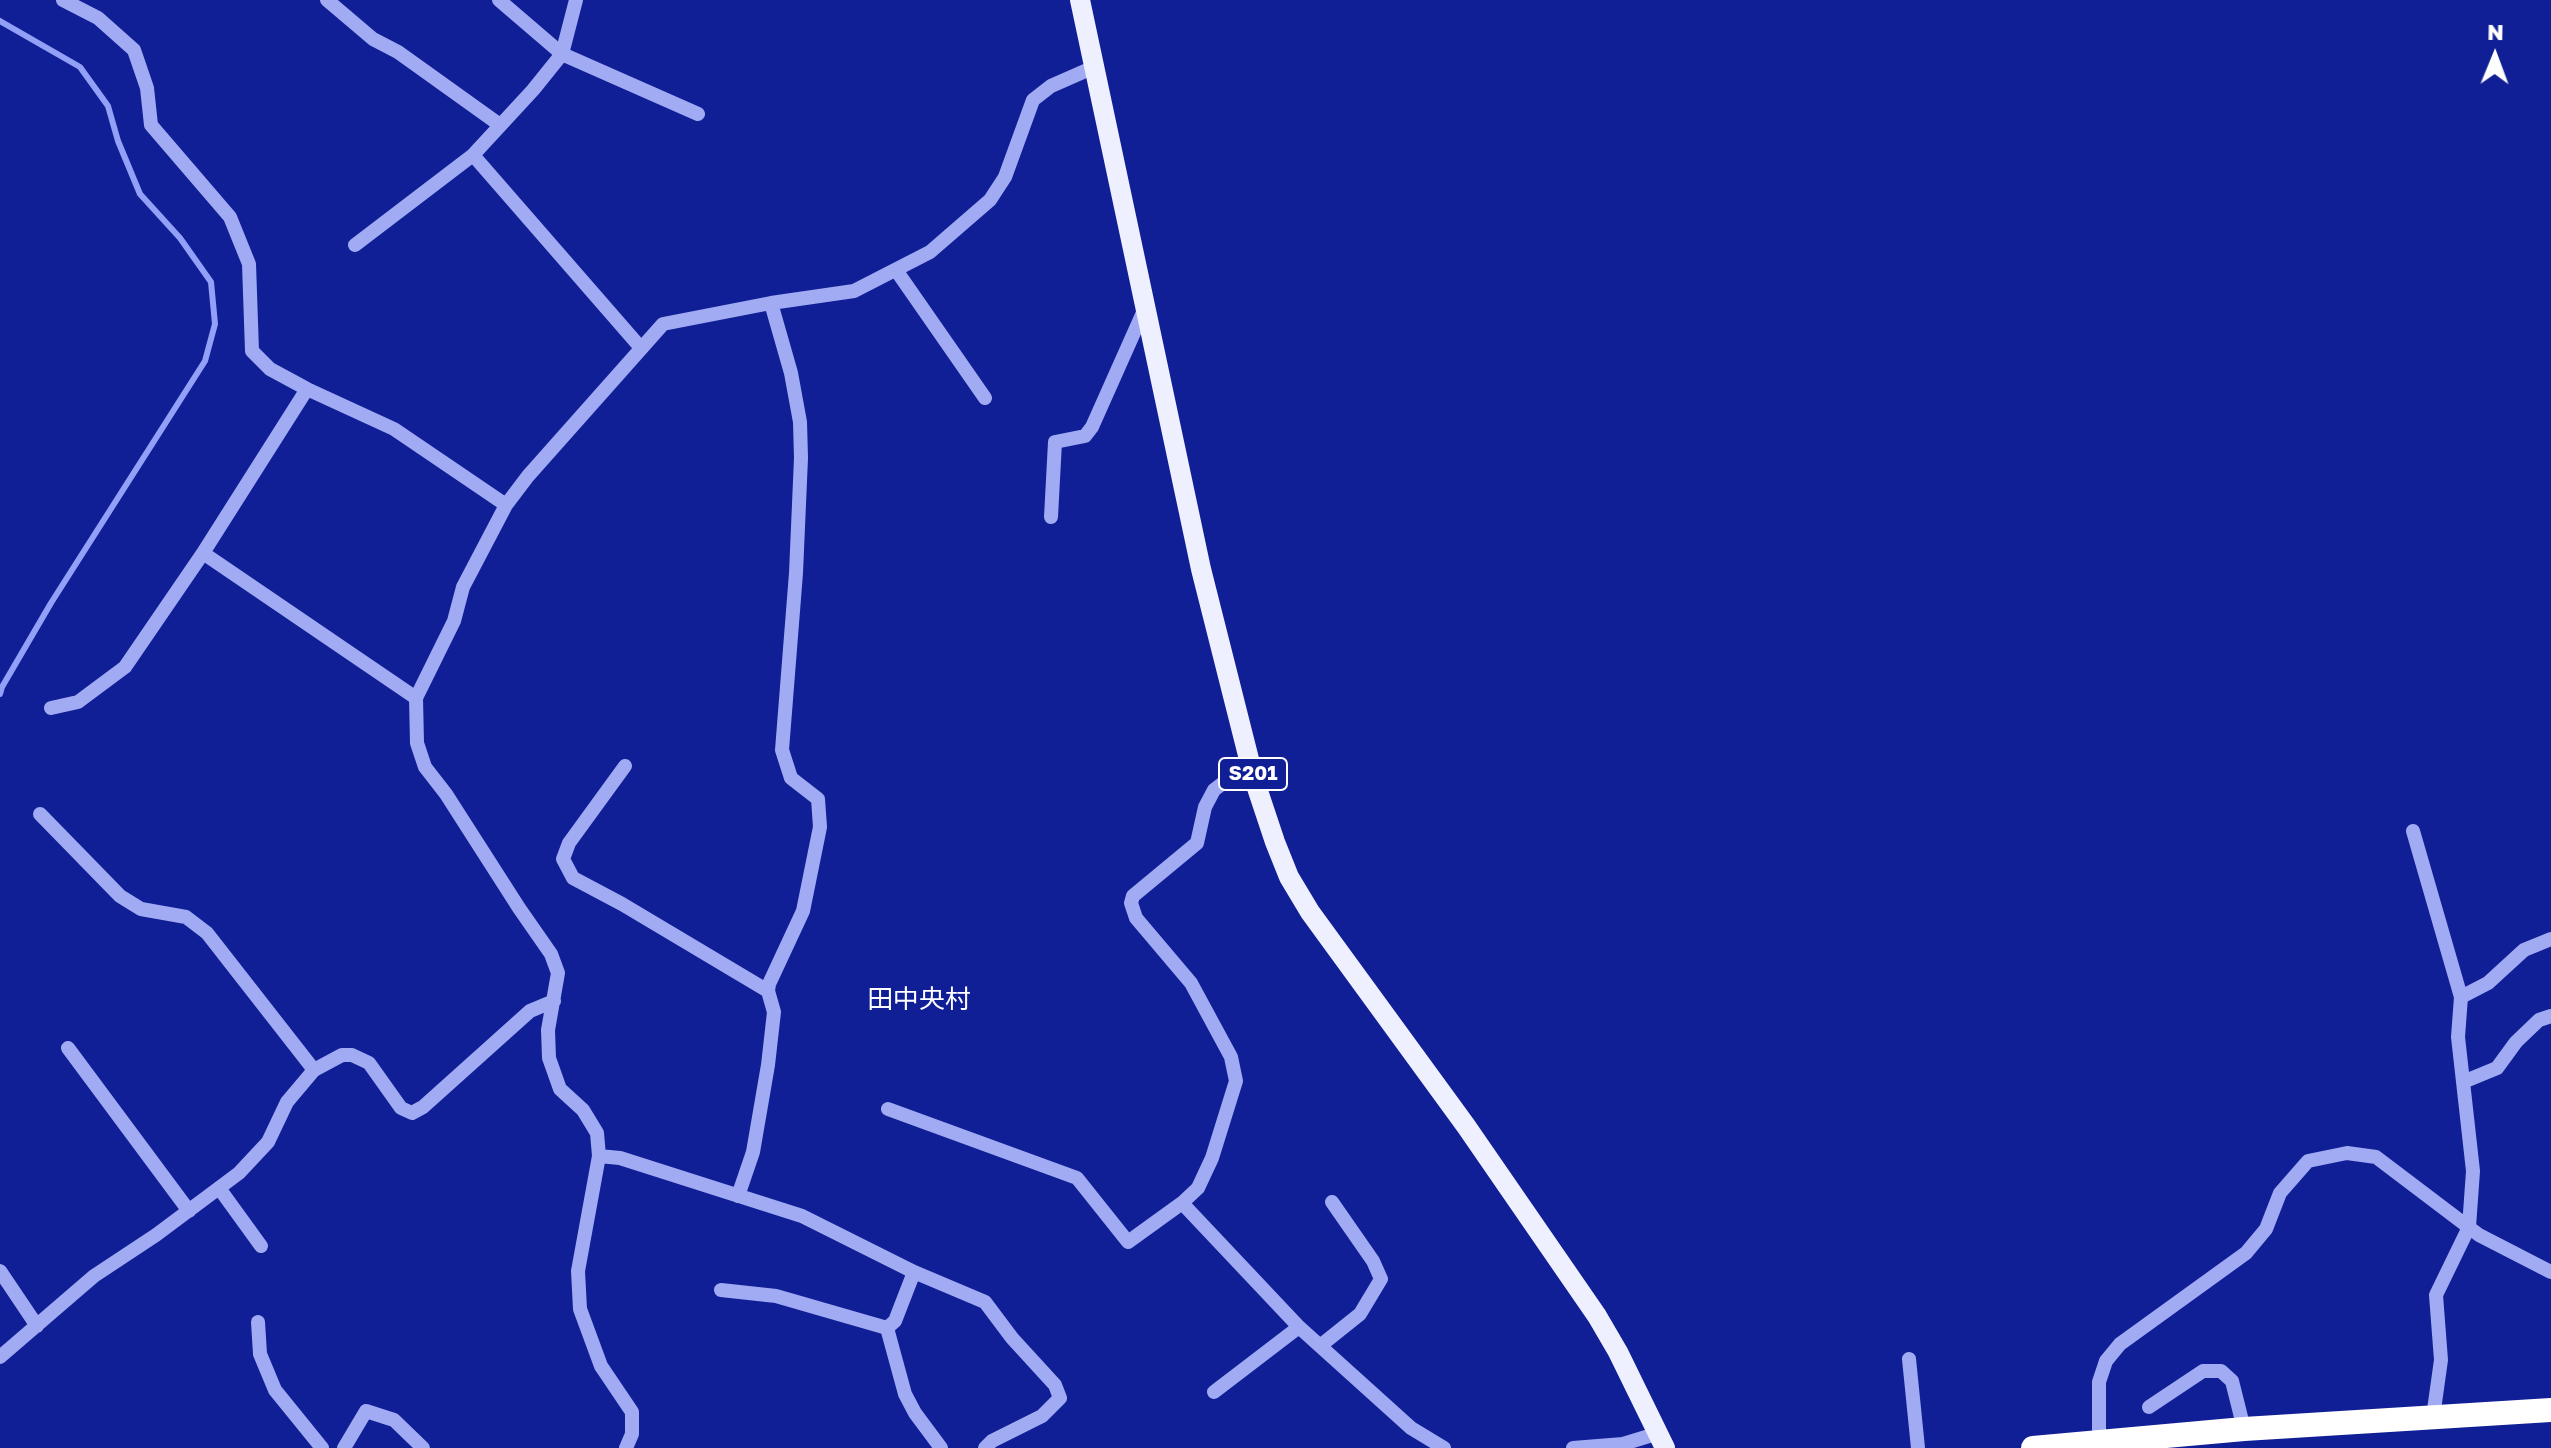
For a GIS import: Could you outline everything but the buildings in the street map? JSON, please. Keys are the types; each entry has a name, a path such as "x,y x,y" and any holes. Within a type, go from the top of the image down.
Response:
{"highway":[{"path":"2033,1448 2244,1429 2551,1410"}],"main road":[{"name":"S201","path":"1080,0 1092,68 1201,569 1250,762 1289,877 1310,912 1466,1126 1597,1316 1662,1440"}],"street":[{"path":"63,0 98,18 134,50 147,88 151,125 230,217 249,264 252,351 270,369 394,429 506,505"},
{"path":"327,0 373,39 398,52 500,125"},
{"path":"499,0 562,54 698,114"},
{"path":"355,245 473,155 562,54 576,0"},
{"path":"626,1448 632,1434 632,1412 601,1366 580,1309 578,1271 599,1156 597,1133 583,1110 560,1089 549,1058 548,1030 558,973 551,954 425,767 417,743 416,698 454,621 463,587 506,505 663,324 854,291 930,252 990,200 1005,177 1033,100 1051,86 1092,68"},
{"path":"473,155 641,348"},
{"path":"896,270 985,398"},
{"path":"738,1196 753,1152 768,1065 774,1012 768,991 803,911 820,827 818,799 791,778 782,750 796,573 801,458 800,422 791,373 771,303"},
{"path":"1051,517 1055,442 1085,436 1092,427 1145,308"},
{"path":"51,708 78,702 125,667 203,553 307,389"},
{"path":"203,553 416,698"},
{"path":"888,1109 1077,1178 1128,1242 1198,1188 1212,1158 1236,1081 1231,1057 1191,983 1136,918 1131,903 1133,896 1197,843 1205,807 1214,790 1250,762"},
{"path":"625,766 569,843 563,859 573,878 768,991"},
{"path":"40,814 120,896 141,909 186,917 207,933 314,1070"},
{"path":"2413,831 2461,997 2458,1037 2473,1171 2469,1227 2436,1295 2441,1360 2433,1417"},
{"path":"2461,997 2488,983 2524,950 2551,939"},
{"path":"0,1357 104,1268 239,1173 268,1142 287,1102 314,1070 342,1055 352,1055 369,1063 401,1108 412,1113 423,1107 530,1011 554,1001"},
{"path":"2463,1082 2497,1068 2523,1035 2539,1020 2551,1016"},
{"path":"68,1048 189,1211"},
{"path":"2099,1441 2099,1382 2106,1361 2120,1344 2246,1253 2266,1229 2280,1193 2308,1161 2347,1153 2376,1157 2479,1235 2551,1272"},
{"path":"599,1156 620,1158 802,1216 914,1272 985,1302 1012,1338 1055,1385 1060,1398 1042,1416 992,1441 985,1448"},
{"path":"219,1188 261,1246"},
{"path":"1320,1346 1360,1314 1381,1279 1373,1261 1332,1202"},
{"path":"1182,1203 1299,1327 1411,1428 1444,1448"},
{"path":"0,1271 37,1326"},
{"path":"887,1328 895,1321 914,1272"},
{"path":"721,1290 776,1296 887,1328"},
{"path":"258,1322 260,1354 275,1390 322,1448"},
{"path":"1214,1392 1299,1327"},
{"path":"887,1328 905,1394 941,1448"},
{"path":"1909,1359 1918,1448"},
{"path":"2149,1407 2203,1371 2221,1371 2232,1381 2244,1429"},
{"path":"344,1448 366,1411 394,1420 423,1448"},
{"path":"1573,1448 1662,1440"}],"waterway":[{"path":"0,21 80,67 108,106 118,141 140,194 180,238 211,282 215,324 205,361 51,603 0,694"}],"district":[{"name":"田中央村","path":"919,1000"}]}
